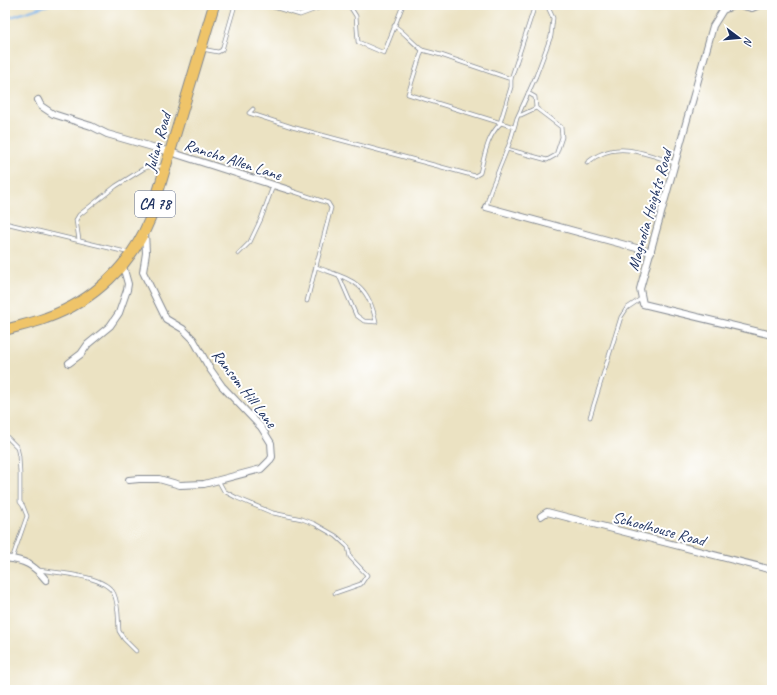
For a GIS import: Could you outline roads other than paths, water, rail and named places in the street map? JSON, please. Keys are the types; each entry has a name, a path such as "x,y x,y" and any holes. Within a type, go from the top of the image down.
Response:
{"main road":[{"name":"Julian Road","path":"7,329 47,318 79,303 102,286 122,266 132,253 145,230 154,206 214,5"}],"street":[{"name":"Magnolia Heights Road","path":"642,298 640,289 713,26 724,10 735,5"},
{"path":"740,5 752,8 759,5"},
{"name":"Rancho Allen Lane","path":"38,100 41,106 53,114 90,126 107,134 170,152 288,190"},
{"path":"486,207 651,252"},
{"name":"Ransom Hill Lane","path":"129,480 159,480 180,485 204,484 261,468 270,460 272,456 271,443 261,427 222,386 193,340 183,329 166,319 143,272 146,253 145,230"},
{"path":"70,363 81,354 88,344 110,326 119,313 128,284 122,266"},
{"path":"642,298 642,304 772,335"},
{"name":"Schoolhouse Road","path":"541,516 546,512 772,570"},
{"path":"5,558 20,560 38,570 46,580"}],"lane":[{"path":"200,49 218,52 222,50 235,5"},
{"path":"267,5 300,15 327,5"},
{"path":"349,5 356,16 358,42 384,53 403,5"},
{"path":"253,109 249,113 292,127 475,176 480,173 489,140 496,127 501,123 511,79 535,5"},
{"path":"486,207 518,115 536,76 551,36 553,18 547,5"},
{"path":"394,26 399,28 422,50 511,79"},
{"path":"422,50 408,94 514,127"},
{"path":"507,149 548,160 556,155 562,137 561,127 536,108 535,97 528,93"},
{"path":"518,115 536,108"},
{"path":"586,162 600,153 610,150 622,150 642,152 675,163"},
{"path":"79,240 76,220 79,215 116,186 143,169 148,167 166,166"},
{"path":"238,254 250,242 261,219 273,186"},
{"path":"288,190 328,203 331,208 307,301"},
{"path":"5,223 132,253"},
{"path":"316,267 352,281 365,291 374,309 376,322 364,321 356,315 339,276"},
{"path":"590,417 621,317 627,308 642,298"},
{"path":"5,435 17,447 20,465 20,502 27,516 12,559"},
{"path":"218,480 224,491 237,498 273,513 302,519 315,524 336,536 348,547 350,557 367,575 361,584 335,592"},
{"path":"38,570 93,579 102,582 109,587 112,590 116,602 120,635 136,651"}],"waterway":[{"path":"5,15 11,17 48,5"}]}
